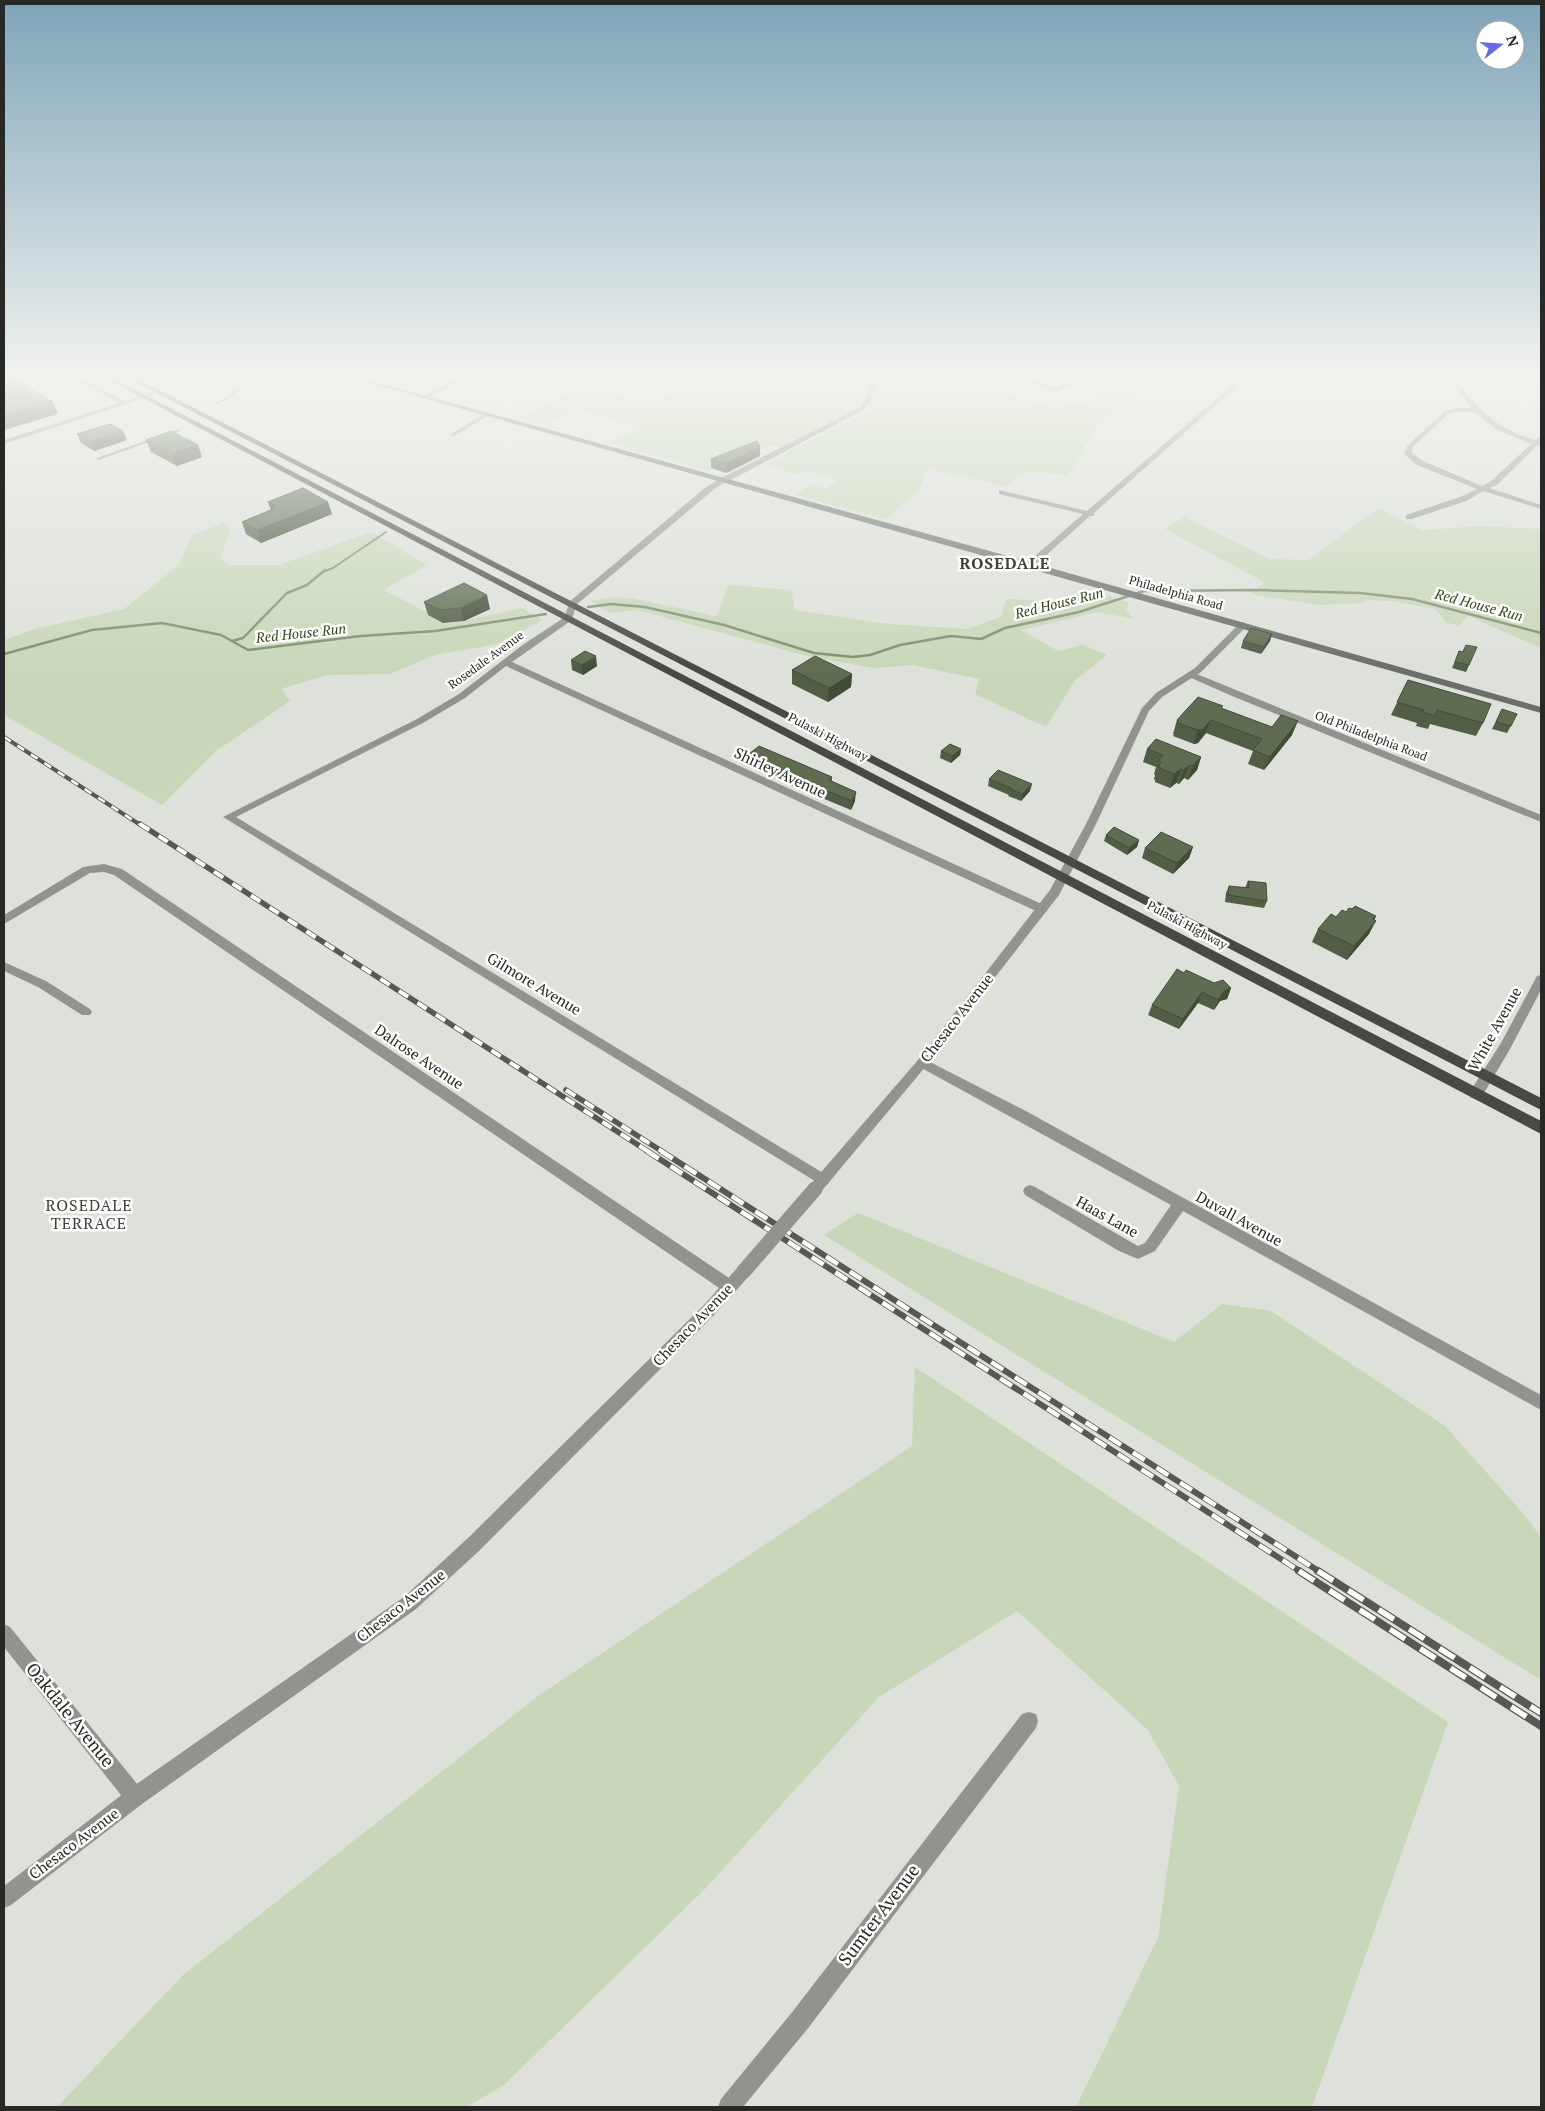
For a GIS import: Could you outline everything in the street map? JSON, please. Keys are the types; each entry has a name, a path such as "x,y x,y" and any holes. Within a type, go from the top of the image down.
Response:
{"highway":[{"name":"Pulaski Highway","path":"289,473 1063,876 1541,1128"},
{"name":"Pulaski Highway","path":"316,473 1541,1104"}],"main road":[{"name":"Philadelphia Road","path":"697,473 1541,710"}],"street":[{"path":"569,618 572,604 709,489 739,473"},
{"path":"1030,565 1138,473"},
{"path":"1442,473 1482,490 1541,507"},
{"path":"1409,517 1482,490 1506,473"},
{"path":"1002,492 1091,514"},
{"name":"Rosedale Avenue","path":"228,817 420,721 462,696 527,646 569,618"},
{"name":"Chesaco Avenue","path":"4,1898 135,1797 391,1617 432,1584 651,1368 730,1287 922,1063 1042,909 1071,861 1144,710 1159,696 1192,675 1243,625"},
{"name":"Shirley Avenue","path":"506,663 1042,909"},
{"name":"Old Philadelphia Road","path":"1192,675 1297,721 1443,777 1541,820"},
{"name":"Gilmore Avenue","path":"228,817 819,1184"},
{"name":"Dalrose Avenue","path":"4,920 87,870 110,868 130,879 197,927 730,1287"},
{"path":"4,966 60,994 86,1012"},
{"name":"White Avenue","path":"1476,1094 1506,1046 1541,979"},
{"name":"Duvall Avenue","path":"922,1063 1019,1114 1541,1403"},
{"name":"Haas Lane","path":"1030,1191 1124,1247 1138,1253 1150,1247 1180,1204"},
{"name":"Oakdale Avenue","path":"4,1633 135,1797"},
{"name":"Sumter Avenue","path":"729,2107 801,2019 1029,1722"}],"green space":[{"path":"813,473 925,473 921,486 885,519 796,495 813,484 826,489 838,480"},
{"path":"946,473 1030,473 1018,475 1007,487"},
{"path":"1046,473 1070,473 1068,476"},
{"path":"1378,508 1422,530 1481,526 1541,529 1541,648 1468,616 1459,626 1446,622 1435,609 1392,601 1365,600 1365,603 1319,605 1251,594 1264,582 1165,529 1184,517 1270,559 1309,560"},
{"path":"224,523 231,530 220,558 230,565 279,565 371,532 427,565 384,590 449,624 522,608 542,620 497,644 435,655 390,674 327,675 281,689 290,701 216,751 162,805 4,715 4,640 35,629 124,609 179,565 192,535"},
{"path":"728,585 792,590 794,610 889,624 967,629 1001,617 1006,599 1048,601 1069,598 1090,590 1128,602 1127,611 1134,619 1098,612 1021,630 1058,651 1083,645 1107,655 1075,680 1046,727 975,694 979,679 913,665 874,668 807,656 637,610 610,613 591,601 615,597 630,598 717,616"},
{"path":"858,1213 1174,1342 1222,1304 1271,1311 1445,1426 1528,1519 1541,1538 1541,1680 824,1235"},
{"path":"915,1367 1448,1722 1312,2107 1076,2107 1158,1938 1179,1786 1148,1730 1017,1611 879,1697 705,1889 504,2085 467,2107 58,2107 183,1975 538,1696 912,1446"}],"building":[{"path":"303,488 328,502 257,530 242,522 276,506 268,502"},
{"path":"464,583 487,595 461,608 440,610 424,602"},
{"path":"1251,628 1272,634 1264,647 1243,641"},
{"path":"1466,645 1477,647 1469,665 1455,662 1459,651 1463,652"},
{"path":"585,651 596,656 582,665 571,660"},
{"path":"815,656 852,674 829,688 792,670"},
{"path":"1408,680 1491,704 1483,723 1437,710 1435,716 1423,712 1424,710 1397,702"},
{"path":"1198,697 1223,706 1221,708 1272,727 1281,715 1298,721 1270,757 1253,750 1262,739 1211,720 1203,729 1198,730 1177,723 1179,721 1177,720"},
{"path":"1502,709 1517,714 1511,726 1496,722"},
{"path":"1156,739 1201,757 1193,766 1189,765 1184,770 1181,769 1174,774 1159,768 1160,766 1158,766 1161,762 1158,761 1163,755 1147,749"},
{"path":"950,744 961,749 952,756 941,751"},
{"path":"759,746 832,777 829,780 856,792 852,801 786,774 779,769 781,768 749,754"},
{"path":"998,770 1032,784 1022,794 989,779"},
{"path":"1114,827 1139,840 1129,848 1106,835"},
{"path":"1161,832 1193,847 1177,863 1145,848"},
{"path":"1248,881 1266,883 1267,901 1228,895 1229,886 1249,888"},
{"path":"1355,906 1376,916 1373,919 1376,921 1354,946 1318,929 1331,914 1336,917 1342,910 1346,912 1349,908 1352,909"},
{"path":"1177,969 1184,973 1186,970 1214,983 1223,980 1231,988 1224,991 1218,1000 1202,992 1183,1019 1152,1005"}],"waterway":[{"path":"323,572 333,568 386,532"},
{"path":"232,641 243,638 287,593 307,585 323,572"},
{"name":"Red House Run","path":"588,607 611,604 645,607 724,625 814,653 853,657 870,655 900,645 951,636 981,639 1005,628 1079,612 1144,591 1257,590 1360,593 1412,599 1541,633"},
{"name":"Red House Run","path":"4,654 92,630 162,623 221,635 248,650 361,636 435,631 546,614"}],"railway":[{"path":"4,737 142,826"},
{"path":"140,824 649,1152"},
{"path":"566,1090 663,1152"},
{"path":"647,1151 1301,1572"},
{"path":"661,1151 1320,1572"},
{"path":"1299,1571 1541,1726"},
{"path":"1318,1571 1541,1713"}],"district":[{"name":"ROSEDALE","path":"1005,563"},
{"name":"ROSEDALE TERRACE","path":"89,1214"}]}
